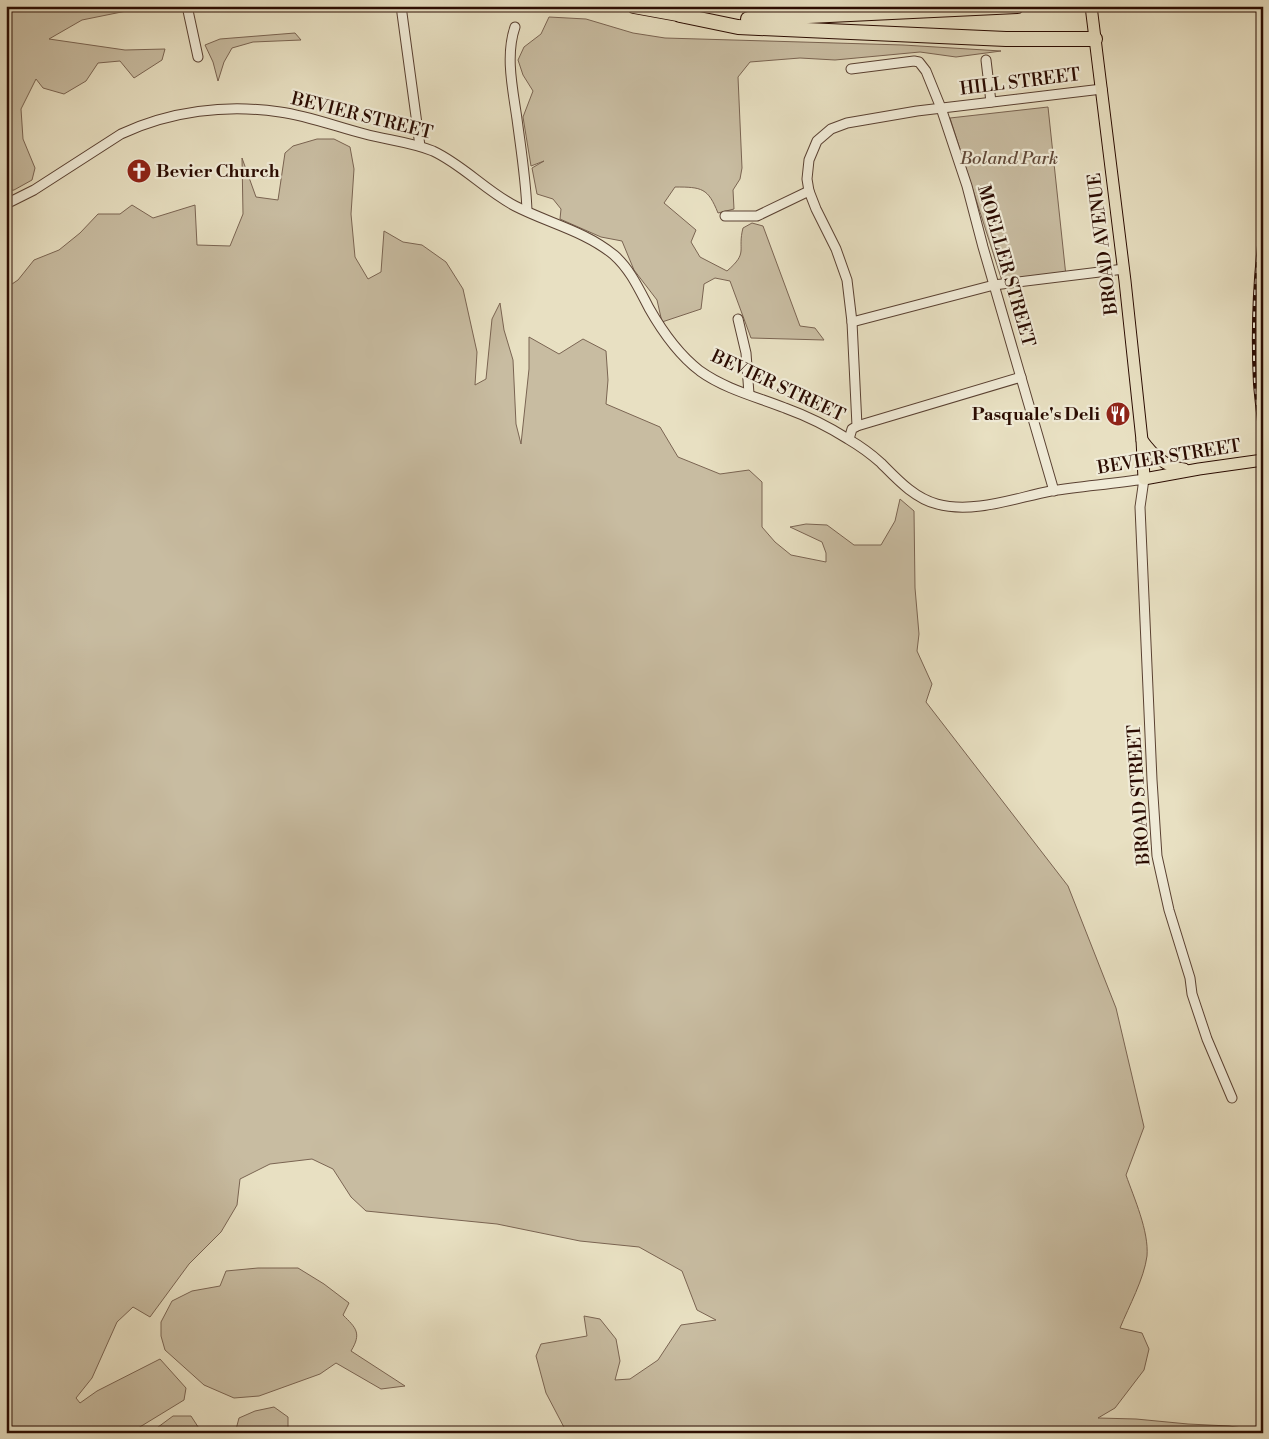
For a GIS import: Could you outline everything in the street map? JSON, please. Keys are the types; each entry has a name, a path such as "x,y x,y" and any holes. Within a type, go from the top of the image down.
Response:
{"highway":[{"path":"634,6 738,28 1006,39 1095,39"},
{"path":"680,15 721,19 761,19 1017,6"}],"main road":[{"name":"BROAD AVENUE","path":"1091,6 1124,270 1142,440 1144,479"},
{"path":"1142,440 1164,462 1176,468 1199,469"},
{"name":"BEVIER STREET","path":"1144,479 1263,460"}],"street":[{"path":"187,6 198,57"},
{"path":"401,6 420,146"},
{"path":"515,27 510,49 526,183 527,212"},
{"path":"986,60 991,102"},
{"name":"MOELLER STREET","path":"851,69 914,61 919,62 926,71 941,108 967,186 1054,491"},
{"name":"HILL STREET","path":"809,190 807,170 812,149 823,134 847,122 941,108 1102,89"},
{"name":"BEVIER STREET","path":"6,204 34,190 107,142 136,127 167,117 201,111 247,110 280,112 420,146 444,158 505,200 527,212 595,241 616,257 629,272 659,324 687,360 716,382 789,409 849,439 878,460 909,489 935,504 958,507 974,506 1054,491 1144,479"},
{"path":"726,216 757,216 809,190 843,265 847,280 852,322 856,426"},
{"path":"852,322 994,285 1124,270"},
{"path":"738,319 746,353 748,394"},
{"path":"849,439 852,429 856,426 1021,376"},
{"name":"BROAD STREET","path":"1144,479 1140,507 1157,856 1168,910 1190,978 1192,994 1207,1039 1232,1098"}],"green space":[{"path":"6,6 151,6 82,20 49,39 125,50 165,49 162,60 134,78 120,61 98,63 86,81 64,94 43,88 36,79 21,109 23,139 35,168 32,180 14,190 6,191"},
{"path":"549,17 586,19 633,33 665,38 903,45 1001,51 956,57 920,52 835,60 800,58 750,62 738,77 742,168 740,179 733,190 734,209 718,213 707,194 692,188 675,187 664,203 696,230 691,242 700,257 727,271 734,265 740,255 743,228 752,223 763,226 800,326 815,328 824,340 751,338 730,281 715,278 704,284 701,309 662,322 657,300 634,270 622,241 601,237 560,219 561,209 553,199 537,194 532,168 544,161 531,166 523,117 533,91 523,75 518,60 524,47 541,34"},
{"path":"295,33 301,40 253,42 232,48 224,62 218,81 213,62 205,45 220,39"},
{"name":"Boland Park","path":"1048,107 1066,276 1003,284 950,118"},
{"path":"317,139 334,139 350,147 354,169 351,214 355,257 368,279 381,272 384,231 403,242 422,245 446,262 463,289 477,352 475,385 486,379 492,319 500,303 504,330 513,360 516,424 521,444 529,369 529,337 559,354 583,339 606,351 608,380 606,404 660,427 678,457 720,474 749,470 762,482 762,527 775,542 791,555 826,562 826,553 822,542 790,527 806,524 827,525 854,545 881,545 895,521 900,499 914,511 915,588 919,634 917,651 932,684 926,702 1068,886 1116,1008 1144,1127 1126,1175 1146,1236 1147,1256 1140,1283 1120,1328 1142,1333 1149,1349 1144,1370 1115,1408 1098,1418 1229,1426 1255,1430 1255,1433 567,1433 546,1393 536,1356 541,1344 587,1336 584,1316 600,1319 616,1339 620,1361 615,1380 630,1379 658,1360 681,1325 716,1320 697,1310 682,1271 639,1247 580,1241 497,1224 366,1211 351,1197 333,1169 312,1159 270,1164 240,1179 237,1205 221,1232 189,1264 150,1317 133,1307 117,1322 92,1378 76,1398 80,1403 97,1391 160,1359 186,1388 184,1400 130,1433 6,1433 6,288 18,280 34,260 59,250 80,233 98,214 120,214 132,205 153,218 195,205 197,245 230,246 243,214 242,158 256,197 278,200 285,153 293,146"},
{"path":"258,1268 298,1268 324,1284 349,1303 343,1315 354,1327 357,1335 351,1351 405,1386 381,1389 336,1363 320,1374 259,1396 234,1398 204,1385 165,1350 161,1336 161,1322 172,1301 192,1291 220,1286 226,1271"},
{"path":"274,1407 288,1417 288,1433 235,1433 239,1418 255,1411"},
{"path":"173,1416 191,1416 202,1433 150,1433"}],"waterway":[{"path":"6,17 14,6"}],"railway":[{"path":"1263,213 1256,277 1254,320 1255,384 1263,452"}],"place":[{"name":"Bevier Church","path":"139,171"},
{"name":"Pasquale's Deli","path":"1118,414"}]}
